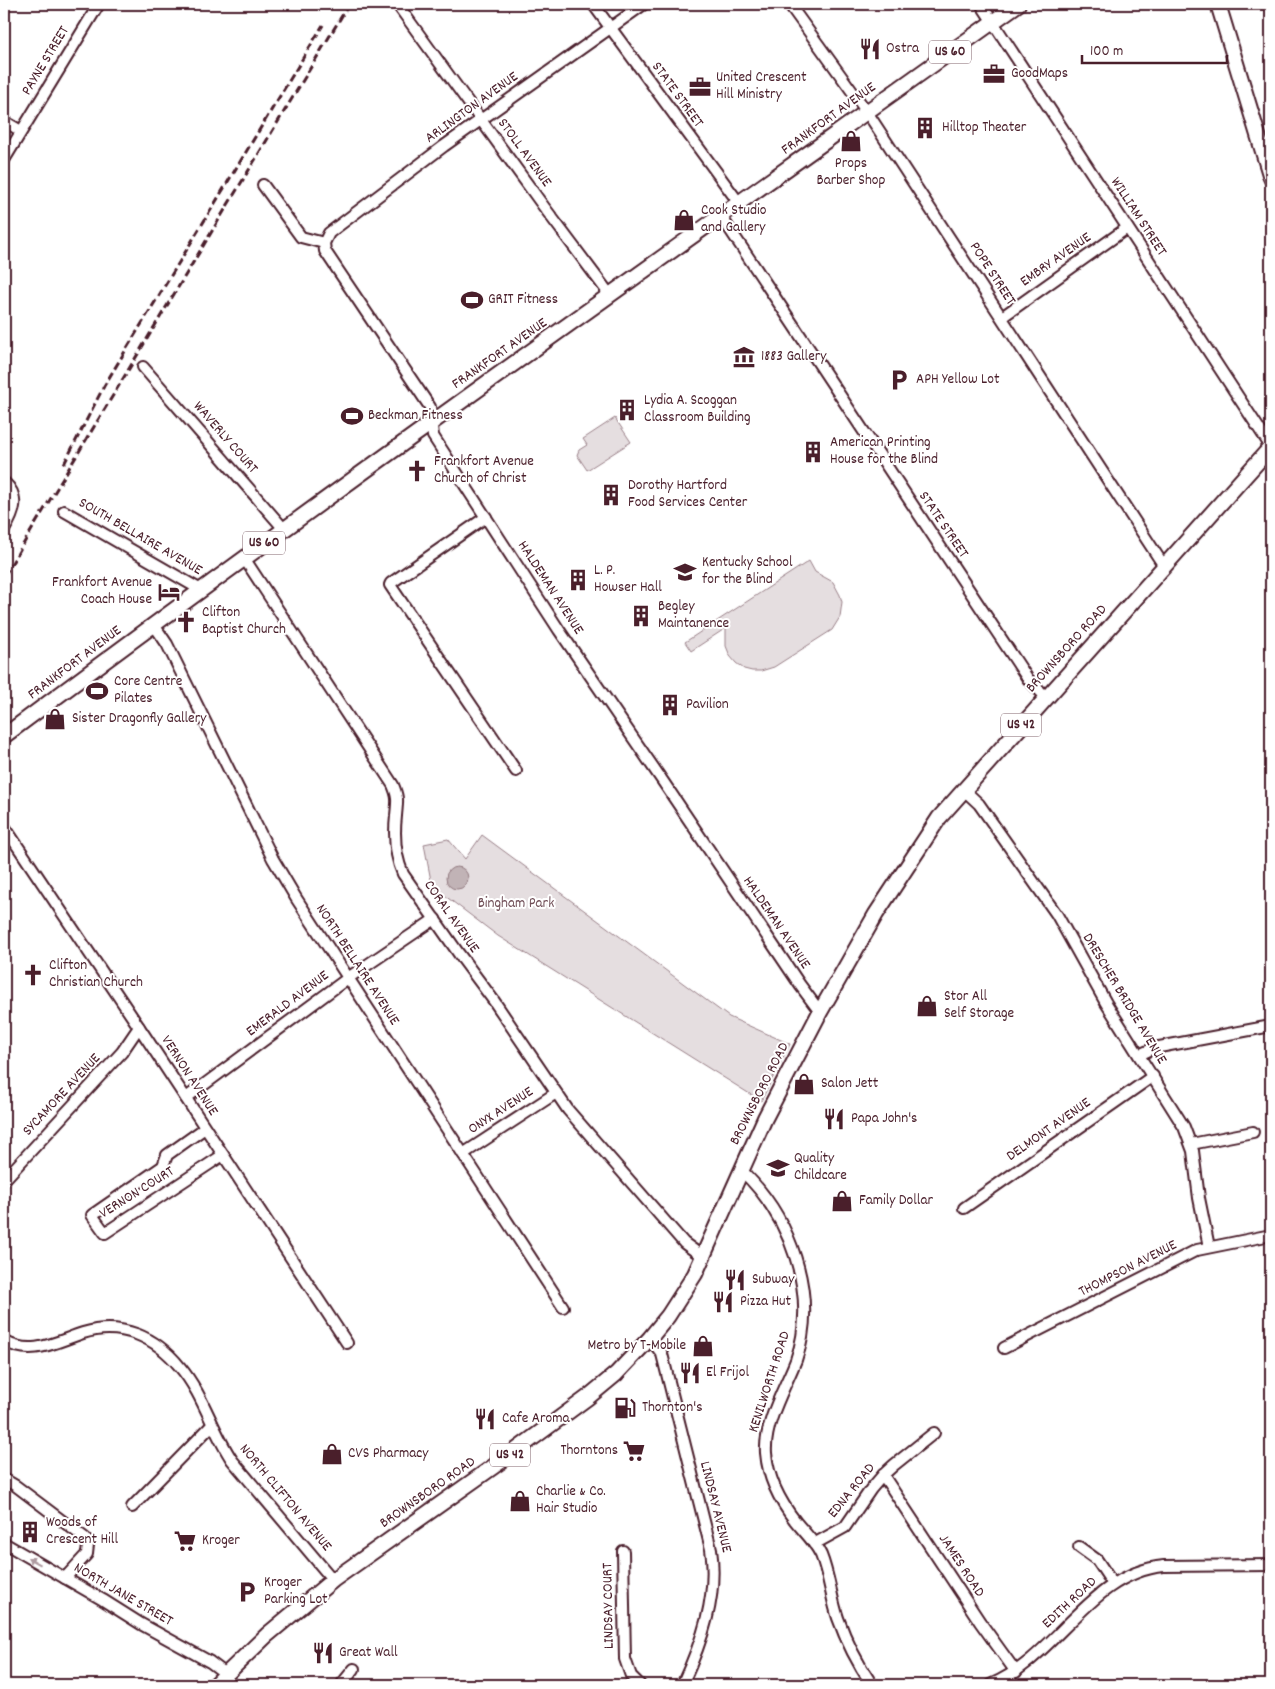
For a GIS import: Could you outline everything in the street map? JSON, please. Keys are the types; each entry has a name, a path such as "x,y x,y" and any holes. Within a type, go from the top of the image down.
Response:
{"main road":[{"name":"FRANKFORT AVENUE","path":"4,736 284,528 336,493 432,422 1018,4"},
{"path":"1218,4 1271,178"},
{"name":"BROWNSBORO ROAD","path":"215,1685 267,1635 334,1580 587,1398 616,1374 650,1338 685,1292 703,1257 765,1118 820,1012 876,914 939,818 1271,447"}],"street":[{"name":"PAYNE STREET","path":"4,160 98,4"},
{"name":"STOLL AVENUE","path":"397,4 610,295"},
{"name":"STATE STREET","path":"593,4 739,203"},
{"name":"ARLINGTON AVENUE","path":"324,243 329,233 414,168 644,4"},
{"name":"POPE STREET","path":"789,4 867,112 1164,566"},
{"name":"WILLIAM STREET","path":"981,4 1271,447"},
{"path":"4,121 21,132"},
{"path":"264,185 301,237 324,243"},
{"name":"STATE STREET","path":"721,216 1022,671 1046,697"},
{"name":"EMBRY AVENUE","path":"1002,317 1127,228"},
{"name":"HALDEMAN AVENUE","path":"324,243 327,257 430,407 434,436 486,517 559,630 756,922 820,1012"},
{"name":"WAVERLY COURT","path":"143,367 284,528"},
{"path":"4,482 12,491 14,498 14,508 4,530"},
{"name":"SOUTH BELLAIRE AVENUE","path":"64,511 201,590"},
{"path":"486,517 390,585 516,770"},
{"name":"CORAL AVENUE","path":"244,558 401,796 398,800 396,816 396,840 403,874 494,1001 568,1110 684,1243 703,1257"},
{"name":"NORTH BELLAIRE AVENUE","path":"154,624 167,644 273,859 296,898 563,1307"},
{"name":"DRESCHER BRIDGE AVENUE","path":"963,789 979,804 1057,915 1106,1003 1184,1127 1191,1144 1209,1247"},
{"name":"VERNON AVENUE","path":"4,826 347,1343"},
{"name":"EMERALD AVENUE","path":"186,1098 348,978 435,919"},
{"path":"1139,1055 1154,1048 1271,1026"},
{"name":"SYCAMORE AVENUE","path":"4,1180 122,1052 139,1027"},
{"name":"DELMONT AVENUE","path":"964,1208 1152,1076"},
{"name":"ONYX AVENUE","path":"463,1154 556,1093"},
{"name":"VERNON COURT","path":"205,1128 167,1155 163,1166 92,1215 105,1233 223,1155"},
{"path":"1191,1144 1253,1132"},
{"name":"KENILWORTH ROAD","path":"741,1170 758,1188 787,1234 795,1254 801,1279 802,1339 796,1360 768,1430 766,1451 771,1476 786,1509 814,1544 821,1556 838,1619 850,1647 872,1685"},
{"name":"THOMPSON AVENUE","path":"1004,1348 1198,1250 1271,1236"},
{"name":"NORTH CLIFTON AVENUE","path":"4,1341 19,1348 38,1349 95,1330 114,1328 137,1334 160,1347 180,1367 192,1383 222,1444 243,1474 334,1580"},
{"name":"LINDSAY AVENUE","path":"650,1338 662,1354 714,1566 713,1588 707,1617 697,1650 682,1685"},
{"path":"132,1507 212,1425"},
{"name":"EDNA ROAD","path":"814,1544 830,1537 845,1527 883,1475 934,1433"},
{"name":"JAMES ROAD","path":"883,1475 980,1622 1016,1672"},
{"path":"4,1479 85,1538 87,1554 64,1578"},
{"name":"NORTH JANE STREET","path":"4,1543 140,1624 210,1662 226,1674"},
{"path":"1079,1547 1097,1560 1113,1584"},
{"name":"LINDSAY COURT","path":"622,1551 625,1659 631,1676 640,1685"},
{"name":"EDITH ROAD","path":"990,1685 1016,1672 1045,1648 1101,1592 1126,1576 1156,1566 1271,1565"},
{"path":"341,1685 354,1668"}],"green space":[{"path":"615,418 631,442 587,470 577,455 579,450 587,445 583,439"},
{"path":"809,561 815,572 833,582 840,595 842,602 840,617 832,630 774,667 761,671 744,669 730,656 726,646 726,628 691,651 685,642"},
{"name":"Bingham Park","path":"482,835 729,1017 790,1044 761,1101 498,936 432,886 424,844 448,839 465,859"}],"shaded area":[{"path":"457,867 465,870 468,878 465,886 457,889 449,886 446,878 449,870"}],"railway":[{"path":"4,576 349,4"},
{"path":"64,464 104,386 323,25"}],"place":[{"name":"Ostra","path":"870,49"},
{"name":"GoodMaps","path":"994,74"},
{"name":"United Crescent Hill Ministry","path":"700,87"},
{"name":"Hilltop Theater","path":"925,128"},
{"name":"Props Barber Shop","path":"851,141"},
{"name":"Cook Studio and Gallery","path":"684,220"},
{"name":"GRIT Fitness","path":"472,300"},
{"name":"1883 Gallery","path":"744,357"},
{"name":"APH Yellow Lot","path":"899,380"},
{"name":"Lydia A. Scoggan Classroom Building","path":"627,410"},
{"name":"Beckman Fitness","path":"352,416"},
{"name":"American Printing House for the Blind","path":"813,452"},
{"name":"Frankfort Avenue Church of Christ","path":"417,471"},
{"name":"Dorothy Hartford Food Services Center","path":"611,495"},
{"name":"Kentucky School for the Blind","path":"685,572"},
{"name":"L. P. Howser Hall","path":"578,580"},
{"name":"Frankfort Avenue Coach House","path":"169,592"},
{"name":"Begley Maintanence","path":"641,616"},
{"name":"Clifton Baptist Church","path":"186,622"},
{"name":"Core Centre Pilates","path":"97,691"},
{"name":"Pavilion","path":"670,705"},
{"name":"Sister Dragonfly Gallery","path":"55,719"},
{"name":"Clifton Christian Church","path":"33,975"},
{"name":"Stor All Self Storage","path":"927,1006"},
{"name":"Salon Jett","path":"804,1084"},
{"name":"Papa John's","path":"834,1119"},
{"name":"Quality Childcare","path":"778,1168"},
{"name":"Family Dollar","path":"842,1201"},
{"name":"Subway","path":"735,1280"},
{"name":"Pizza Hut","path":"723,1302"},
{"name":"Metro by T-Mobile","path":"703,1346"},
{"name":"El Frijol","path":"690,1373"},
{"name":"Thornton's","path":"625,1408"},
{"name":"Cafe Aroma","path":"485,1419"},
{"name":"Thorntons","path":"634,1451"},
{"name":"CVS Pharmacy","path":"332,1454"},
{"name":"Charlie & Co. Hair Studio","path":"520,1501"},
{"name":"Woods of Crescent Hill","path":"30,1532"},
{"name":"Kroger","path":"185,1541"},
{"name":"Kroger Parking Lot","path":"247,1592"},
{"name":"Great Wall","path":"323,1653"}]}
